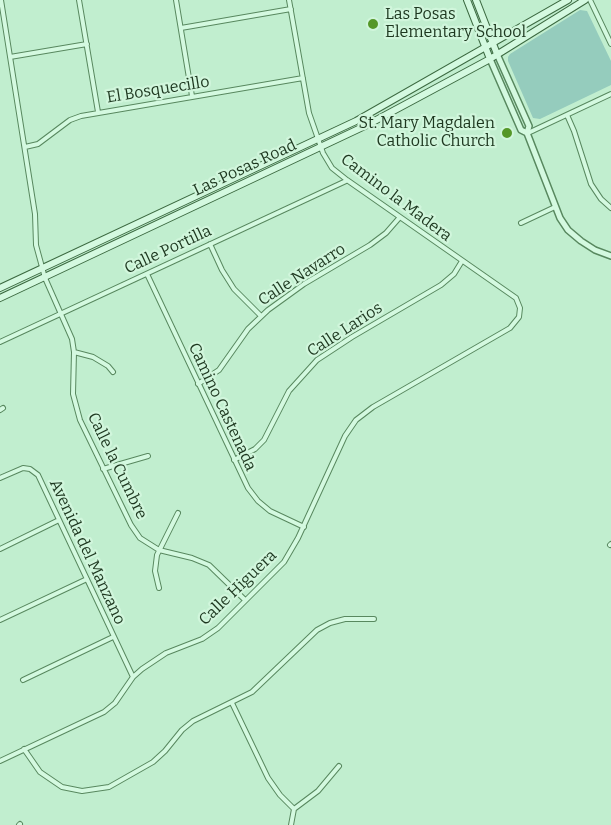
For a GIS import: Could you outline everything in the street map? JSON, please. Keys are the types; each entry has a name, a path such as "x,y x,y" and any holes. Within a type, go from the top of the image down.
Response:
{"main road":[{"path":"467,0 490,59"},
{"path":"476,0 497,54"},
{"name":"Las Posas Road","path":"0,288 377,111 568,0"},
{"name":"Las Posas Road","path":"0,298 321,147 415,100 490,59 585,0"}],"street":[{"name":"Calle la Cumbre","path":"1,0 25,147 36,226 36,245 45,278 72,339 74,401 80,420 134,530 144,541 159,550 192,558 209,565 245,600"},
{"path":"79,0 98,112"},
{"path":"176,0 192,96"},
{"name":"Camino la Madera","path":"289,0 309,113 321,147 333,168 516,298 520,312"},
{"path":"590,0 608,32 611,44"},
{"path":"181,28 291,9"},
{"path":"10,57 87,44"},
{"path":"497,54 529,126 527,133"},
{"path":"490,59 521,129 527,133 555,207 564,224 578,239 591,248 611,255"},
{"name":"El Bosquecillo","path":"25,147 38,144 70,120 98,112 303,78"},
{"path":"527,133 611,94"},
{"path":"567,115 591,184 611,208"},
{"name":"Calle Portilla","path":"0,342 347,180"},
{"path":"521,223 555,207"},
{"name":"Calle Navarro","path":"198,384 219,370 248,329 261,316 304,284 370,245 400,217"},
{"path":"210,244 234,289 261,316"},
{"name":"Calle Larios","path":"234,460 249,453 264,440 289,391 317,360 441,285 450,278 462,261"},
{"name":"Camino Castenada","path":"147,274 245,483 258,501 277,514 304,526"},
{"name":"Calle Higuera","path":"0,761 104,712 120,697 133,677 148,664 166,653 210,634 226,621 278,569 294,547 345,436 356,420 383,401 510,328 518,321 520,312"},
{"path":"74,352 93,357 113,372"},
{"path":"103,469 148,456"},
{"name":"Avenida del Manzano","path":"0,478 23,468 34,471 40,478 133,677"},
{"path":"159,588 155,564 159,550 178,513"},
{"path":"0,549 59,520"},
{"path":"0,620 87,579"},
{"path":"24,749 35,767 56,784 82,791 103,789 153,762 193,721 252,692 317,630 345,619 374,619"},
{"path":"23,680 113,637"},
{"path":"232,703 268,778 294,809"},
{"path":"291,825 294,809 318,791 339,766"}],"shaded area":[{"path":"580,10 587,11 611,61 611,85 540,119 533,118 508,57"}],"place":[{"name":"Las Posas Elementary School","path":"373,24"},
{"name":"St. Mary Magdalen Catholic Church","path":"507,133"}]}
